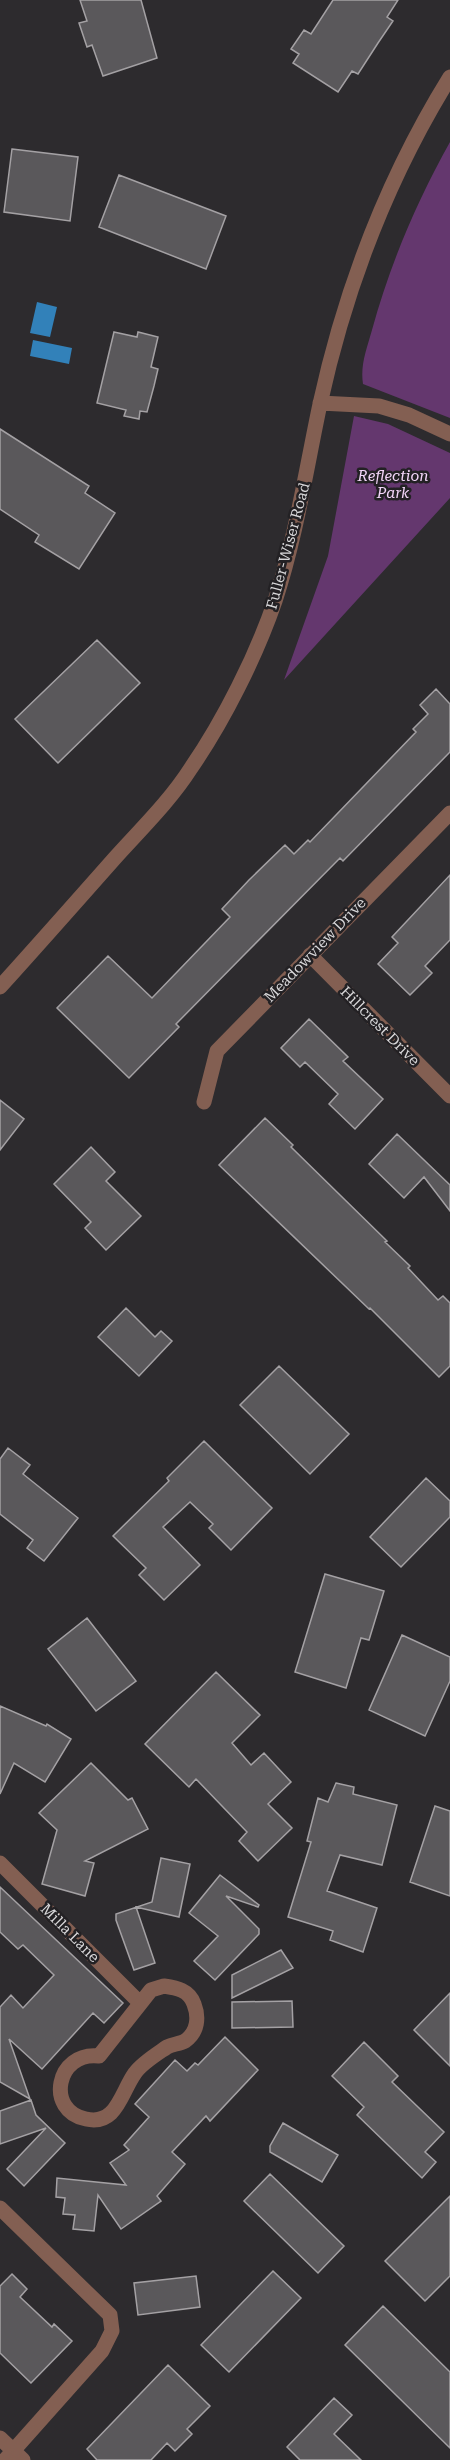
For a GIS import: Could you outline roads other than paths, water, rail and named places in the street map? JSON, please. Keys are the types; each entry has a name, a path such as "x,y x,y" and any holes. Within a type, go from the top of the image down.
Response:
{"street":[{"name":"Fuller-Wiser Road","path":"0,987 140,831 191,769 237,689 274,602 301,506 320,403 346,303 365,251 397,178 450,77"},
{"path":"320,403 379,406 409,415 450,434"},
{"name":"Meadowview Drive","path":"204,1102 217,1051 450,813"},
{"name":"Hillcrest Drive","path":"310,955 450,1096"},
{"name":"Milla Lane","path":"0,1863 140,2002"},
{"path":"164,1986 178,1988 192,1999 197,2014 193,2032 184,2041 169,2046 135,2072 118,2107 109,2115 93,2120 70,2112 63,2103 60,2085 62,2075 68,2066 80,2058 99,2056 140,2002 151,1990 164,1986"},
{"path":"0,2208 110,2315 112,2331 102,2351 14,2457 0,2438"}],"water":[{"path":"37,302 57,307 50,337 30,333"},
{"path":"33,340 72,348 69,364 30,356"}],"park label":[{"name":"Reflection Park","path":"393,484"}]}
